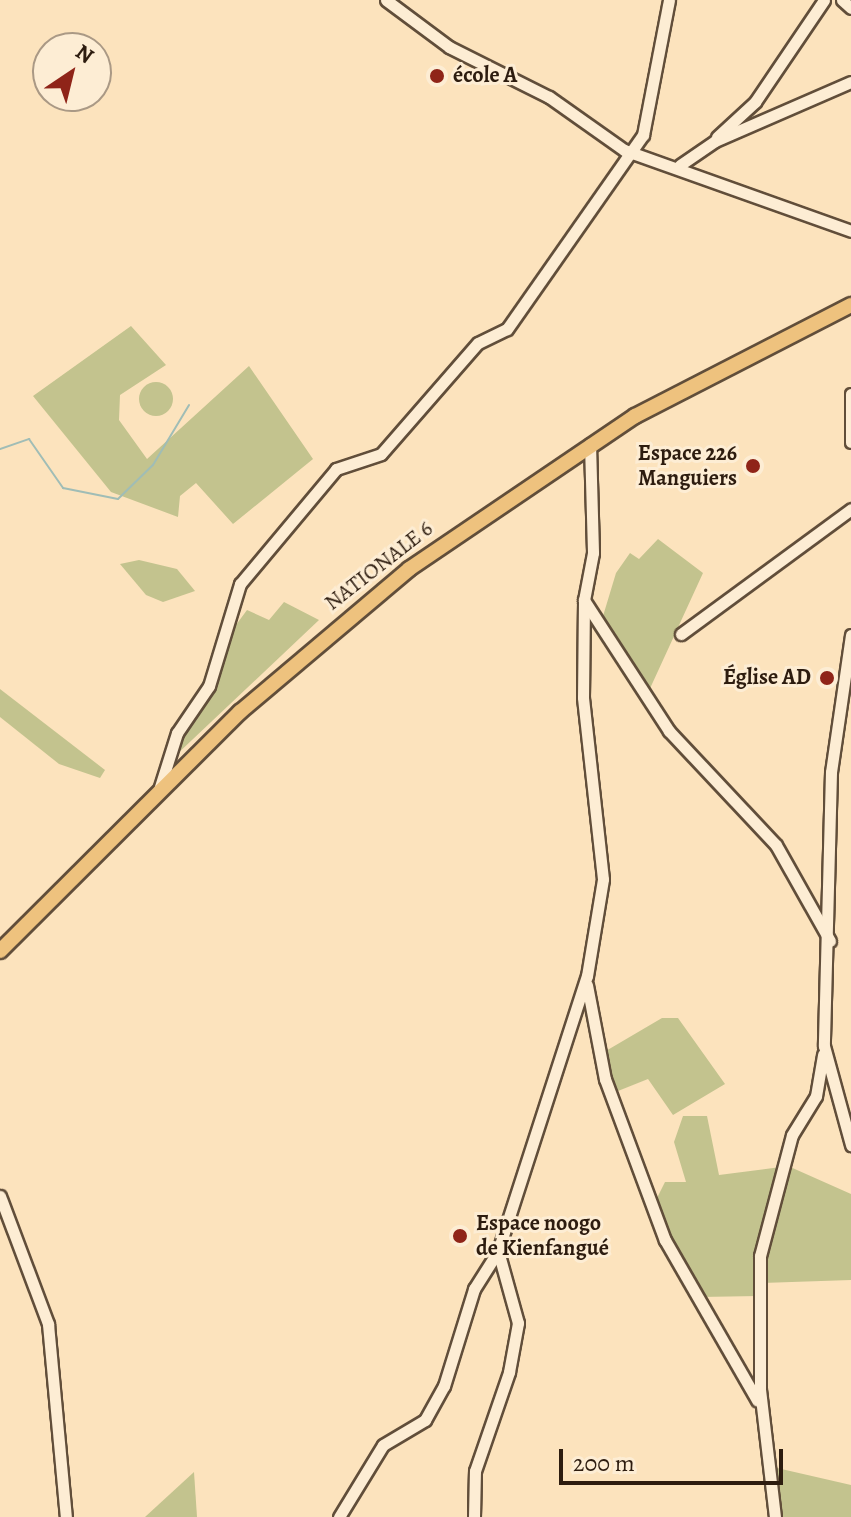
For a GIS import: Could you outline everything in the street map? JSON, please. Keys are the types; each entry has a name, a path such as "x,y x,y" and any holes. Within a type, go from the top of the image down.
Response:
{"main road":[{"name":"NATIONALE 6","path":"0,951 157,795 362,605 590,444 721,366 851,305"}],"street":[{"path":"386,0 449,47 546,95 602,138 851,231"},
{"path":"157,795 177,733 209,686 240,584 336,469 381,454 478,343 507,329 633,150 655,95 669,0"},
{"path":"680,165 715,141 755,102 824,0"},
{"path":"842,0 851,8"},
{"path":"715,141 851,82"},
{"path":"851,394 851,442"},
{"path":"339,1517 383,1445 425,1420 447,1380 474,1289 498,1251 587,976 603,879 583,697 584,600 593,553 590,444"},
{"path":"681,634 851,509"},
{"path":"584,600 669,731 776,845 830,941"},
{"path":"775,1517 763,1415 760,1256 792,1135 816,1096 824,1046 830,941 831,772 851,635"},
{"path":"587,976 605,1079 665,1240 763,1415"},
{"path":"824,1046 851,1145"},
{"path":"0,1196 48,1324 66,1517"},
{"path":"474,1517 475,1471 518,1323 498,1251"}],"green space":[{"path":"131,326 166,365 120,395 119,420 147,459 249,366 313,459 233,524 196,483 180,496 178,517 111,492 33,396"},
{"path":"156,382 168,387 173,399 168,411 156,416 144,411 139,399 144,387"},
{"path":"658,539 703,573 647,695 600,626 616,573 630,553 639,559"},
{"path":"139,560 177,569 195,591 163,602 146,595 120,564"},
{"path":"284,602 319,620 174,757 177,733 199,702 222,644 247,610 269,620"},
{"path":"0,689 105,770 100,778 59,764 0,717"},
{"path":"662,1018 678,1018 725,1084 673,1115 648,1079 613,1093 599,1055"},
{"path":"683,1116 707,1116 719,1175 788,1166 851,1194 851,1280 759,1283 758,1296 700,1297 671,1253 655,1202 665,1182 686,1182 674,1142"},
{"path":"777,1468 851,1485 851,1517 781,1517"},
{"path":"194,1472 197,1517 145,1517"}],"waterway":[{"path":"0,449 29,439 63,488 118,499 153,465 189,405"}],"place":[{"name":"école A","path":"437,76"},
{"name":"Espace 226 Manguiers","path":"753,466"},
{"name":"Église AD","path":"827,678"},
{"name":"Espace noogo de Kienfangué","path":"460,1236"}]}
